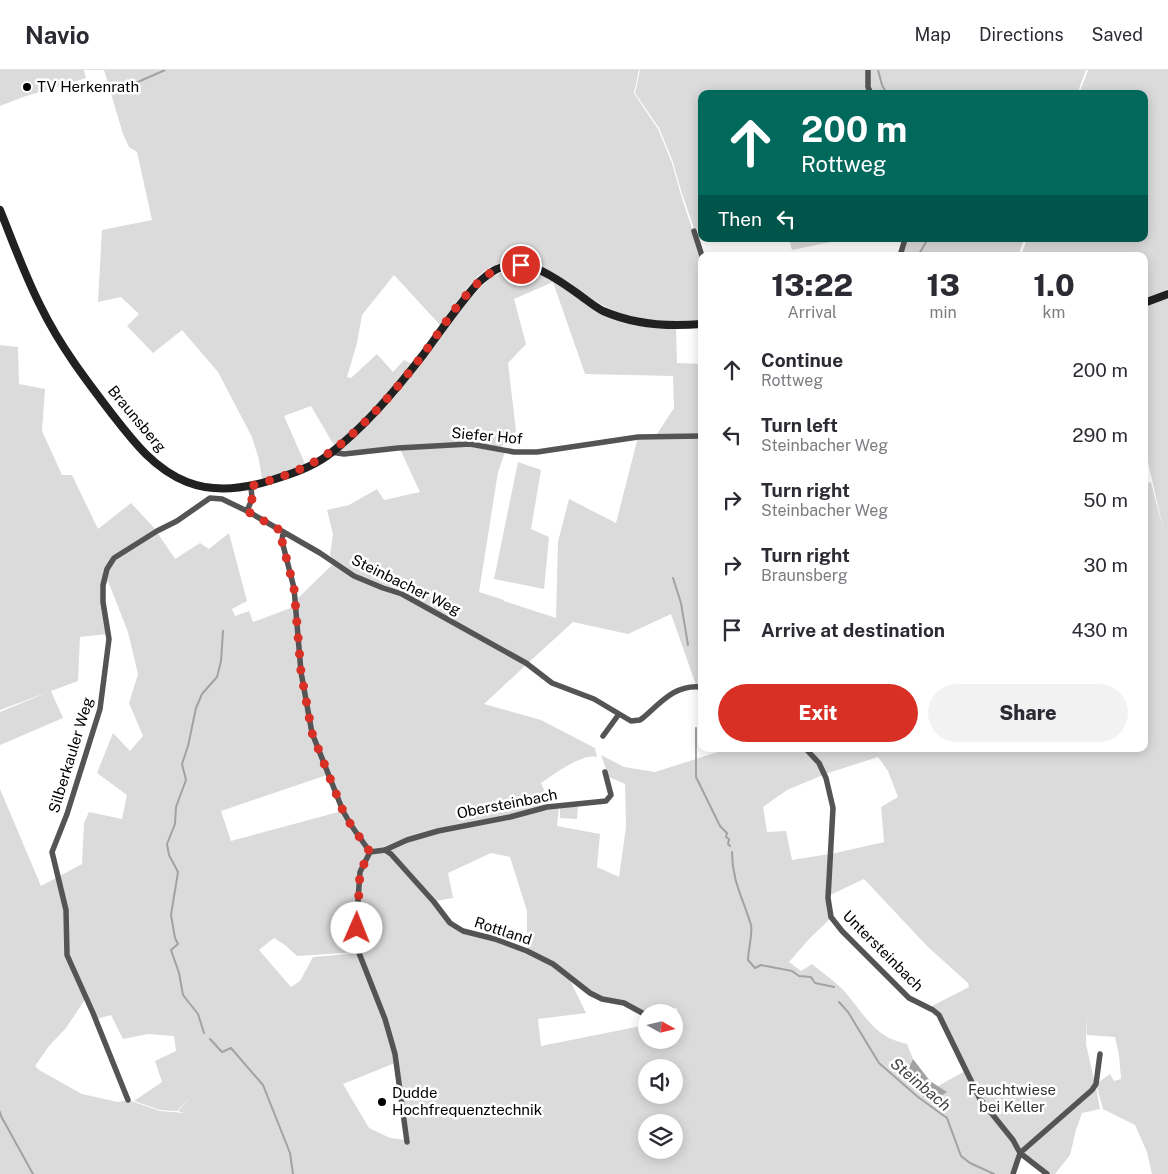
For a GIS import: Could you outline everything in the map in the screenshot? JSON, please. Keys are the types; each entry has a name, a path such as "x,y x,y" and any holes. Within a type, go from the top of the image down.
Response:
{"main road":[{"name":"Braunsberg","path":"0,210 40,307 52,330 86,380 135,443 159,466 172,475 188,482 214,488 235,489 294,473 317,462 331,452 367,420 411,370 478,282 504,266 521,265 542,271 553,276 601,310 629,321 670,326 698,324"},
{"path":"1148,302 1168,294"}],"street":[{"path":"868,70 869,90"},
{"path":"694,231 701,252"},
{"name":"Siefer Hof","path":"331,452 344,454 398,448 470,444 514,452 537,452 638,436 698,436"},
{"path":"214,488 222,500 247,511 252,499 251,486"},
{"name":"Silberkauler Weg","path":"128,1100 93,1013 66,955 66,910 52,852 67,814 100,709 109,639 103,602 103,584 107,569 114,558 157,531 177,521 210,498 222,500"},
{"name":"Steinbacher Weg","path":"247,511 320,553 354,576 402,594 526,663 552,683 594,699 619,714"},
{"path":"283,532 282,541 294,588 301,672 312,733 343,811 370,852"},
{"path":"603,736 619,714 631,721 640,720 672,692 692,686 698,687"},
{"name":"Untersteinbach","path":"809,752 819,763 826,778 832,808 828,898 831,917 842,931 908,998 933,1010 939,1016 980,1099 1013,1140 1020,1154"},
{"name":"Obersteinbach","path":"385,850 407,840 438,831 510,817 547,807 606,801 611,794 605,772"},
{"path":"370,852 385,850"},
{"name":"Rottland","path":"385,850 434,902 450,923 463,931 495,939 527,951 552,964 590,993 602,999 624,1003 638,1011"},
{"path":"370,852 360,872 358,900 359,953 385,1019 395,1054 407,1142"},
{"path":"1013,1174 1020,1154 1092,1090 1096,1084 1100,1054"},
{"path":"1020,1154 1047,1174"}],"green space":[{"name":"TV Herkenrath","path":"0,70 84,70 86,78 0,106"},
{"path":"104,70 639,70 634,93 658,129 672,163 699,252 698,320 660,321 639,319 618,313 602,305 549,270 531,263 513,261 495,265 479,275 441,326 394,275 362,315 357,343 347,377 351,378 377,354 393,372 404,360 412,364 378,403 335,447 311,406 284,416 306,466 262,479 252,437 218,372 182,330 153,353 127,326 139,314 121,297 98,302 102,230 152,220 137,152 129,147 123,134"},
{"path":"640,70 867,70 870,90 698,90 698,230 695,231 673,162 659,128 635,93"},
{"path":"869,70 1086,70 1078,90 870,90"},
{"path":"1088,70 1168,70 1168,289 1148,297 1148,252 1022,252 1026,242 1148,242 1148,90 1080,90"},
{"path":"790,242 831,242 792,250"},
{"path":"905,242 1023,242 1019,252 902,252"},
{"path":"511,269 538,274 549,279 564,288 593,309 609,317 637,325 676,329 677,363 698,364 698,434 657,434 674,408 673,376 585,374 553,282 514,299 526,344 508,363 516,431 499,449 470,443 340,451 469,299 491,277"},
{"name":"Feuchtwiese bei Keller","path":"1168,297 1168,1174 1152,1174 1147,1152 1135,1125 1103,1109 1096,1084 1110,1074 1114,1081 1121,1079 1119,1055 1115,1037 1087,1035 1087,1013 1086,1044 1095,1084 1021,1152 981,1098 940,1014 930,1007 969,987 968,983 928,947 864,879 828,896 831,854 884,842 881,807 898,797 888,771 878,757 825,774 809,752 1148,752 1148,483 1151,482 1164,532 1148,462 1148,304"},
{"path":"0,345 18,347 19,384 45,389 42,431 62,475 72,475 98,529 131,503 156,530 113,558 102,585 107,634 80,637 78,681 0,710"},
{"path":"638,437 698,437 698,685 696,685 671,614 628,634 573,622 528,663 403,593 368,581 339,565 330,555 333,534 327,510 349,505 377,489 384,500 420,492 400,449 470,445 505,452 498,472 479,592 556,618 558,542 569,499 616,523"},
{"path":"518,462 541,470 531,529 549,537 544,589 494,579"},
{"path":"157,532 175,559 200,543 209,549 229,533 247,601 232,609 235,616 249,611 253,622 296,606 297,628 299,627 297,599 333,564 366,582 402,595 526,665 484,704 541,720 595,748 597,757 576,761 541,783 549,804 521,813 436,830 371,851 344,810 312,731 327,775 221,811 231,841 342,811 370,852 385,850 438,831 509,818 559,806 557,826 600,834 597,867 619,877 626,827 625,784 609,777 601,755 624,767 655,772 718,752 807,752 818,764 823,775 787,790 763,807 767,832 786,831 792,860 829,854 826,898 830,919 789,962 801,971 812,964 841,988 878,1031 896,1041 907,1044 913,1059 906,1074 924,1094 935,1100 946,1092 938,1086 965,1071 978,1099 1017,1150 1016,1162 1010,1174 0,1174 0,789 41,886 82,864 84,823 89,812 122,819 127,795 97,773 113,733 130,751 143,736 129,703 138,674 128,632 108,581 104,589 109,568 122,554","holes":["491,853 510,857 527,911 527,950 553,963 591,992 602,997 625,1002 638,1010 638,1004 683,1004 683,1049 638,1049 638,1027 541,1046 538,1019 586,1013 568,976 553,965 527,953 495,940 463,932 449,923 396,861 435,901 453,898 448,873","274,938 297,956 359,952 386,1018 396,1054 409,1144 406,1140 390,1138 369,1128 343,1084 395,1063 384,1019 358,953 313,957 300,981 291,987 259,950","66,952 97,1019 111,1015 123,1039 148,1034 174,1036 176,1051 155,1061 162,1082 134,1101 160,1110 177,1111 192,1096 178,1111 184,1113 160,1111 128,1100 118,1102 82,1094 35,1066 49,1046 66,1028 86,998"]},
{"path":"51,691 63,718 0,745 0,712"},
{"path":"578,806 577,819 560,818 560,807"},
{"path":"1096,1087 1100,1109 1082,1113 1070,1155 1055,1174 1051,1174 1024,1153"}],"water":[{"path":"913,1059 930,1081 947,1092 935,1100 924,1094 906,1074"}],"waterway":[{"path":"131,85 165,70"},
{"path":"878,70 885,90"},
{"path":"920,252 926,242"},
{"path":"673,578 681,603 688,645"},
{"path":"204,1033 198,1014 183,995 179,973 171,950 178,944 175,938 171,915 178,872 169,855 167,844 175,824 176,807 186,780 182,764 196,708 202,694 217,677 221,661 223,631"},
{"path":"696,728 696,777 720,826 727,833 726,837 729,839 728,844 730,846"},
{"path":"732,852 736,881 751,925 748,960 755,968 761,965 792,971 799,976 811,977 815,983 834,987"},
{"name":"Steinbach","path":"839,1002 848,1012 879,1063 918,1097 947,1118 961,1156 970,1163 994,1174"},
{"path":"210,1039 222,1052 231,1048 263,1085 290,1153 293,1174"},
{"path":"0,1112 33,1174"}],"place":[{"name":"TV Herkenrath","path":"27,87"},
{"name":"Dudde Hochfrequenztechnik","path":"382,1102"}],"route":[{"path":"357,928 360,872 370,852 343,811 312,733 301,672 294,588 282,541 283,532 247,511 252,499 251,486 294,473 317,462 349,438 407,375 478,282 504,266 521,265"}]}
